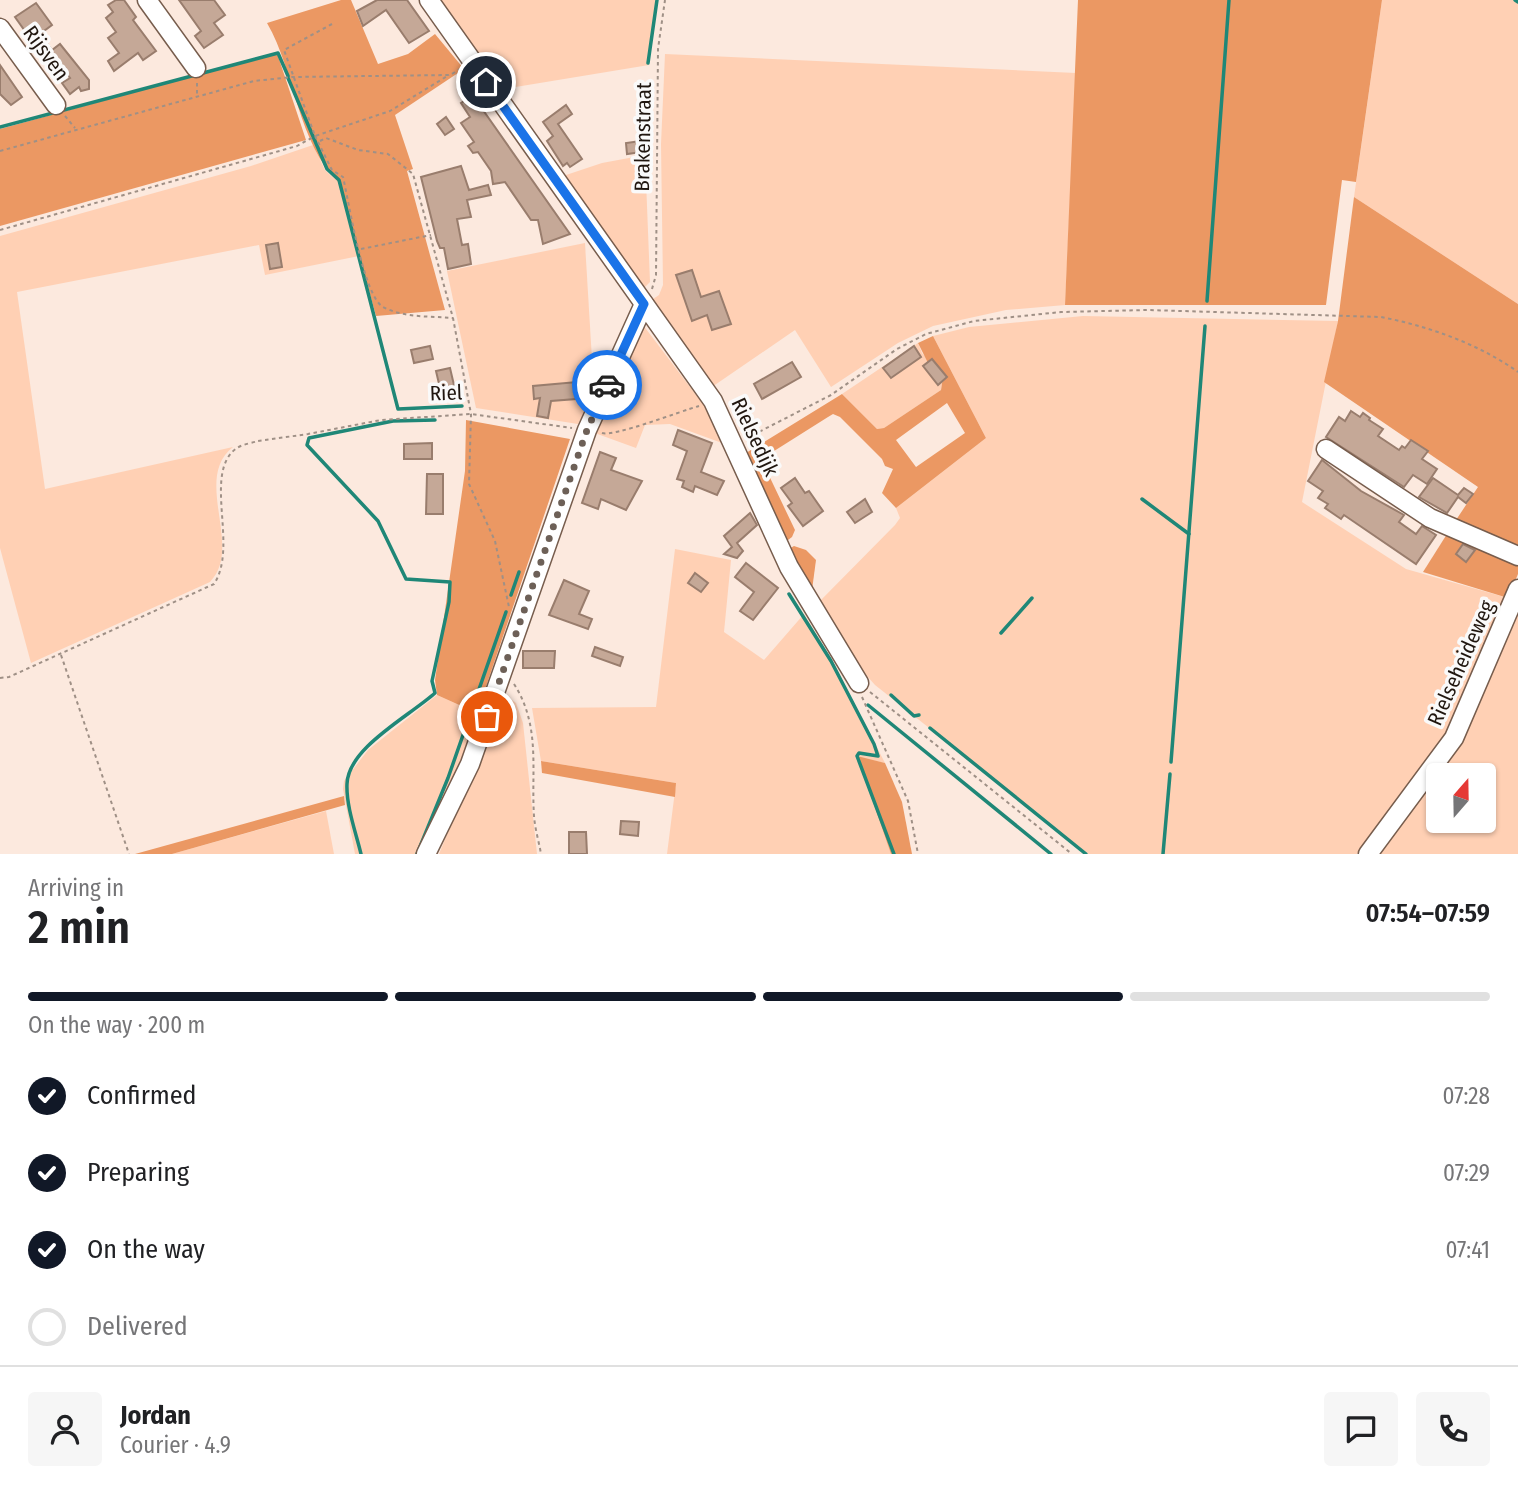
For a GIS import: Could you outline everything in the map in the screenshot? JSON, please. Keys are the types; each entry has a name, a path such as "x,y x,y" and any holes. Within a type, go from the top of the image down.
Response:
{"street":[{"path":"147,0 196,72"},
{"name":"Rielsedijk","path":"429,0 713,401 789,567 859,683"},
{"name":"Rijsven","path":"0,28 56,105"},
{"path":"426,854 470,764 587,430 644,304"},
{"path":"1326,449 1430,518 1518,556"},
{"name":"Rielseheideweg","path":"1368,854 1454,738 1518,589"}],"path":[{"name":"Brakenstraat","path":"656,275 658,49 665,0"},
{"path":"332,24 286,46 285,54 313,136 332,170 343,177 370,288 381,306 405,315 453,317"},
{"path":"0,230 297,146 313,136 390,111 472,62"},
{"path":"196,72 197,96"},
{"path":"0,151 254,82 292,77 450,75"},
{"path":"318,142 326,138 358,150 388,154 413,174 433,235 453,317 471,414 469,484 495,541 512,621 518,627"},
{"path":"360,249 433,235"},
{"path":"732,441 750,437 820,400 897,349 935,330 974,321 1062,312 1162,311 1381,317 1406,322 1494,354 1518,372"},
{"name":"Riel","path":"0,678 54,657 214,584 223,571 225,555 221,483 224,465 237,448 258,440 308,435 381,420 471,414 587,430 610,436 713,401"},
{"path":"60,654 129,854"},
{"path":"504,669 527,711 535,742 534,817 541,854"},
{"path":"859,683 864,706 908,801 918,854"},
{"path":"859,683 1072,854"}],"shaded area":[{"path":"341,0 351,0 378,64 408,54 435,34 464,69 395,115 413,169 407,171 445,310 376,316 340,184 315,149 285,63 267,23"},
{"path":"440,0 656,0 649,65 503,89"},
{"path":"1078,0 1382,0 1356,182 1342,180 1326,305 1065,305"},
{"path":"1382,0 1518,0 1518,304 1354,197"},
{"path":"277,53 306,140 0,226 0,129"},
{"path":"665,54 1076,73 1065,305 1006,310 933,326 898,343 831,387 795,330 709,389 650,301 659,295 663,285 661,144"},
{"path":"313,145 325,170 340,184 359,256 265,275 259,245 17,292 45,489 233,447 222,461 217,477 222,551 219,567 210,582 31,663 0,548 0,236 251,166"},
{"path":"645,155 650,282 644,288 563,176 602,163"},
{"path":"1354,197 1518,304 1518,550 1454,523 1478,487 1324,382 1338,321"},
{"path":"585,243 594,393 578,424 476,408 447,271"},
{"path":"1083,316 1338,321 1302,502 1406,569 1508,598 1447,734 1357,854 1088,854 875,685 859,667 819,602 895,525 900,518 896,508 986,438 933,336 969,327"},
{"path":"643,325 706,408 722,443 670,424 645,425 636,448 592,432"},
{"path":"933,336 986,438 896,508 882,493 893,469 885,466 882,459 840,417 833,414 763,458 795,530 792,537 784,543 746,453 842,394 877,429 884,428 941,390 943,377 928,363 918,343","holes":["947,403 965,433 916,467 896,440"]},
{"path":"918,343 922,353 943,377 941,390 884,428 877,429 842,394"},
{"path":"466,420 570,439 477,713 437,695 435,680 465,471"},
{"path":"1447,534 1518,564 1518,574 1508,598 1423,572"},
{"path":"794,546 806,550 816,560 812,590 787,550"},
{"path":"675,549 731,560 724,632 764,660 804,614 832,660 885,763 857,757 891,854 667,854 676,783 541,761 532,708 656,707"},
{"path":"1518,612 1518,854 1378,854 1426,787 1426,833 1496,833 1496,763 1444,763 1468,729"},
{"path":"504,694 516,703 523,723 537,854 439,854"},
{"path":"437,695 477,713 450,791 422,854 355,854 343,789 344,781 368,750"},
{"path":"857,756 885,763 902,802 912,854 891,854"},
{"path":"541,761 676,783 675,797 542,773"},
{"path":"344,796 345,805 172,854 135,854"},
{"path":"326,811 334,854 172,854"}],"building":[{"path":"116,0 124,0 136,17 133,20 156,51 143,60 138,53 114,71 108,61 119,53 108,38 116,32 106,18 113,12 108,5"},
{"path":"179,0 214,0 225,15 214,23 223,35 204,48 195,36 201,31"},
{"path":"377,0 407,0 429,31 409,43 386,10 363,26 357,11"},
{"path":"36,3 52,25 40,34 52,50 60,44 89,80 89,89 81,91 79,87 70,94 62,83 70,78 56,60 49,65 15,17"},
{"path":"0,65 22,97 11,105 0,94"},
{"path":"469,98 474,106 478,103 570,234 543,244 538,220 531,220 505,182 493,184 491,171 478,152 473,153 468,146 474,142 461,123 470,117 461,103"},
{"path":"566,105 572,114 558,124 582,159 570,167 567,163 563,166 547,141 553,136 543,122"},
{"path":"446,117 454,129 445,135 437,124"},
{"path":"641,141 642,152 627,154 626,143"},
{"path":"461,166 469,190 488,185 491,195 467,200 471,217 457,219 462,245 468,244 471,264 448,269 444,248 440,248 437,241 421,177"},
{"path":"278,243 282,267 270,269 266,245"},
{"path":"692,270 701,297 719,291 731,324 712,330 707,315 692,321 676,275"},
{"path":"430,346 433,359 414,363 411,350"},
{"path":"914,346 921,357 891,378 883,368"},
{"path":"932,359 947,377 938,385 923,366"},
{"path":"792,362 801,377 762,399 754,384"},
{"path":"450,368 457,398 443,401 436,371"},
{"path":"588,381 589,398 551,401 548,418 537,416 540,398 534,399 533,386"},
{"path":"1351,411 1360,417 1363,413 1370,418 1369,420 1383,429 1378,436 1399,450 1402,446 1405,448 1411,440 1428,451 1422,459 1437,469 1427,484 1413,475 1404,487 1326,437 1339,417 1345,421"},
{"path":"678,430 712,443 701,472 724,481 717,495 695,486 693,492 682,487 684,481 677,479 687,451 673,445"},
{"path":"432,443 432,459 404,459 404,444"},
{"path":"600,452 616,458 611,470 642,481 626,510 601,499 598,509 582,503"},
{"path":"1322,460 1361,491 1404,515 1399,522 1416,534 1422,526 1436,535 1416,564 1344,515 1341,519 1325,508 1328,504 1318,498 1323,491 1308,481"},
{"path":"427,474 443,474 443,514 426,514"},
{"path":"795,478 805,493 809,491 823,511 803,526 788,506 792,503 781,488"},
{"path":"1433,478 1458,495 1464,488 1473,494 1466,503 1458,497 1447,513 1419,497"},
{"path":"865,499 872,512 855,523 847,512"},
{"path":"750,513 757,525 737,543 743,551 737,558 724,554 732,547 724,536"},
{"path":"1463,544 1475,550 1466,562 1456,554"},
{"path":"746,563 778,588 753,620 740,611 754,592 735,577"},
{"path":"695,573 708,583 701,592 688,583"},
{"path":"564,580 589,591 579,614 592,619 588,629 549,615"},
{"path":"595,647 623,657 620,666 592,656"},
{"path":"523,651 555,651 554,668 523,668"},
{"path":"621,821 639,822 638,836 620,834"},
{"path":"569,832 586,832 587,854 569,854"}],"waterway":[{"path":"648,63 657,0"},
{"path":"1207,301 1229,0"},
{"path":"0,127 278,53 288,76"},
{"path":"288,78 327,169 339,180 398,409 462,406"},
{"path":"1171,762 1205,326"},
{"path":"361,854 348,801 347,784 350,771 357,758 381,734 435,693 432,681 449,602 450,582 406,579 378,521 307,445 309,438 393,421 435,420"},
{"path":"1142,499 1189,534"},
{"path":"511,595 519,572"},
{"path":"789,594 831,661 874,744 878,756 859,753 857,756 894,854"},
{"path":"1001,633 1032,598"},
{"path":"417,854 448,778 506,612"},
{"path":"891,695 914,716 919,715"},
{"path":"868,705 1051,854"},
{"path":"930,728 1086,854"},
{"path":"1163,854 1170,774"}],"way so far":[{"path":"487,717 587,430 607,385"}],"route":[{"path":"486,82 644,304 607,385"}]}
